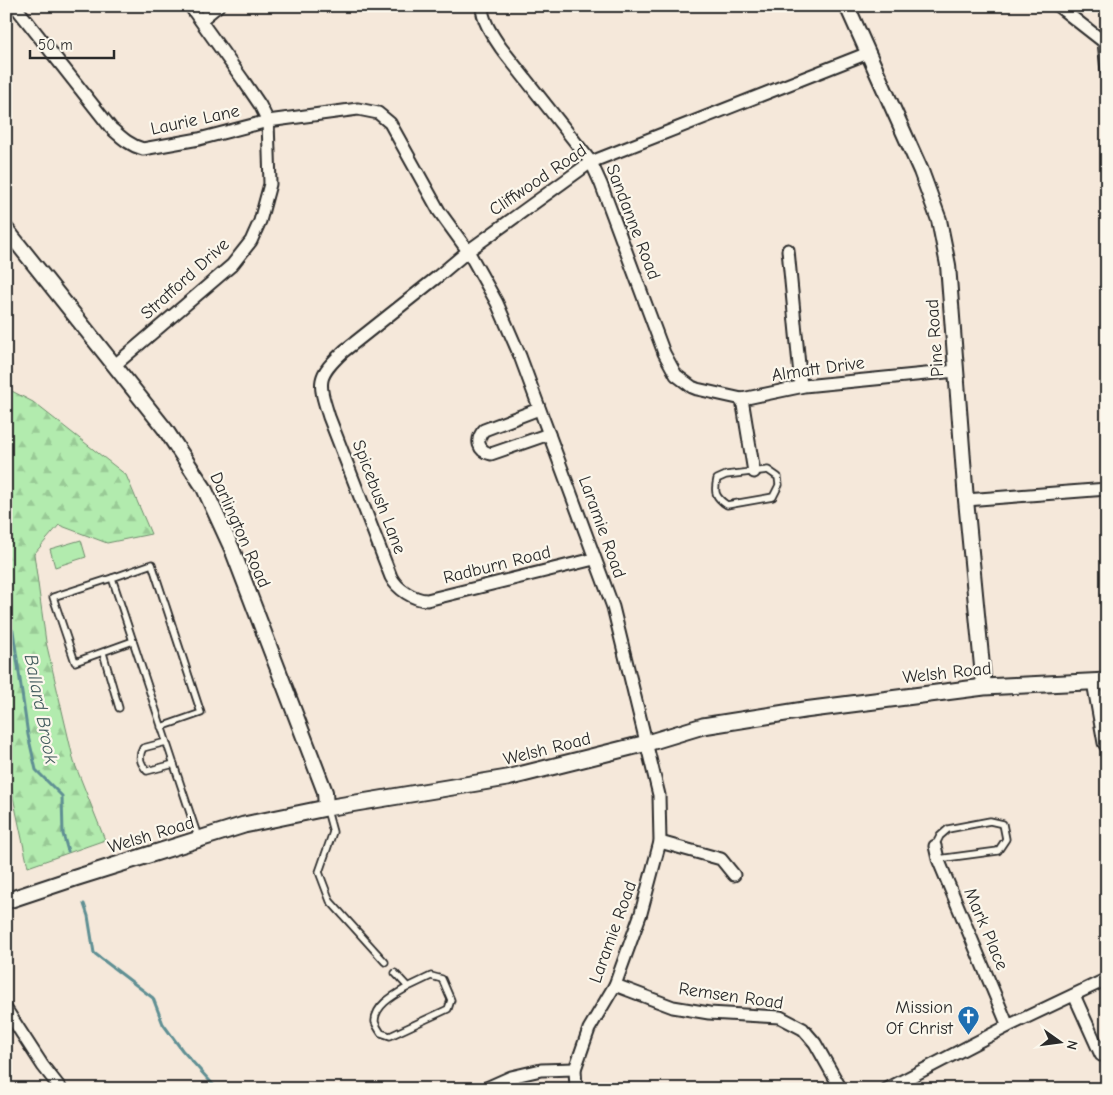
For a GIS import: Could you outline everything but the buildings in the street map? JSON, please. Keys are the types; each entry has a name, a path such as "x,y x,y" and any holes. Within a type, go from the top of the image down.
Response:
{"main road":[{"name":"Welsh Road","path":"6,901 244,825 326,808 507,778 647,743 703,726 750,717 984,687 1100,681"}],"street":[{"name":"Laurie Lane","path":"15,6 111,128 123,140 135,147 142,149 199,139 268,122"},
{"name":"Stratford Drive","path":"115,365 232,265 250,241 260,221 270,184 268,122 260,105 190,6"},
{"path":"201,20 218,6"},
{"name":"Sandanne Road","path":"482,6 482,11 490,31 501,48 591,162 664,353 676,375 687,383"},
{"name":"Pine Road","path":"847,6 921,171 940,220 948,265 966,500 984,687"},
{"path":"1058,6 1105,41 1107,72"},
{"name":"Cliffwood Road","path":"325,406 321,391 321,380 330,363 468,251 591,162 868,54"},
{"name":"Laramie Road","path":"268,122 358,109 378,114 390,123 439,211 468,251 497,303 520,356 613,607 659,795 660,842 641,913 614,985 589,1029 575,1069 576,1089"},
{"name":"Darlington Road","path":"6,229 165,429 204,488 232,549 325,792 326,808"},
{"path":"788,250 801,386"},
{"name":"Almatt Drive","path":"687,383 697,389 742,399 801,386 956,371"},
{"path":"742,399 754,472"},
{"name":"Spicebush Lane","path":"325,406 391,577 395,584 409,594"},
{"path":"540,409 484,430 479,437 479,446 484,452 491,454 549,434"},
{"path":"966,500 1107,489"},
{"name":"Radburn Road","path":"409,594 421,600 427,600 594,559"},
{"path":"1100,681 1104,743 1107,748"},
{"path":"660,842 721,860 734,875"},
{"name":"Mark Place","path":"935,846 938,859 1008,1026"},
{"path":"887,1089 1008,1026 1107,979"},
{"name":"Remsen Road","path":"614,985 673,1007 709,1013 780,1017 803,1029 815,1043 841,1089"},
{"path":"1074,996 1100,1055"},
{"path":"6,1008 43,1066 61,1089"},
{"path":"484,1089 511,1077 541,1070 575,1069"}],"lane":[{"path":"768,470 778,477 779,486 773,497 727,504 718,499 714,490 717,479 726,475 754,472 768,470"},
{"path":"133,641 75,662 53,597 152,564 201,713 161,727"},
{"path":"112,578 198,840"},
{"path":"102,652 119,708"},
{"path":"166,742 142,748 139,754 141,764 147,771 174,764"},
{"path":"326,808 333,832 319,872 330,901 385,962"},
{"path":"935,846 940,836 948,829 990,821 1002,824 1006,840 998,851 938,859"},
{"path":"395,973 408,987"},
{"path":"430,976 442,980 451,1000 448,1009 390,1036 380,1033 375,1022 377,1012 383,1003 408,987 430,976"}],"green space":[{"path":"6,388 33,402 126,475 151,534 107,543 59,525 34,554 46,642 74,762 105,840 28,867 6,764"},
{"path":"81,540 86,557 55,567 50,549"}],"waterway":[{"name":"Ballard Brook","path":"6,625 13,631 28,735 36,770 62,796 63,834 68,851"},
{"name":"Ballard Brook","path":"84,904 88,916 94,953 153,998 163,1024 182,1050 217,1089"}],"place":[{"name":"Mission Of Christ","path":"969,1036"}]}
